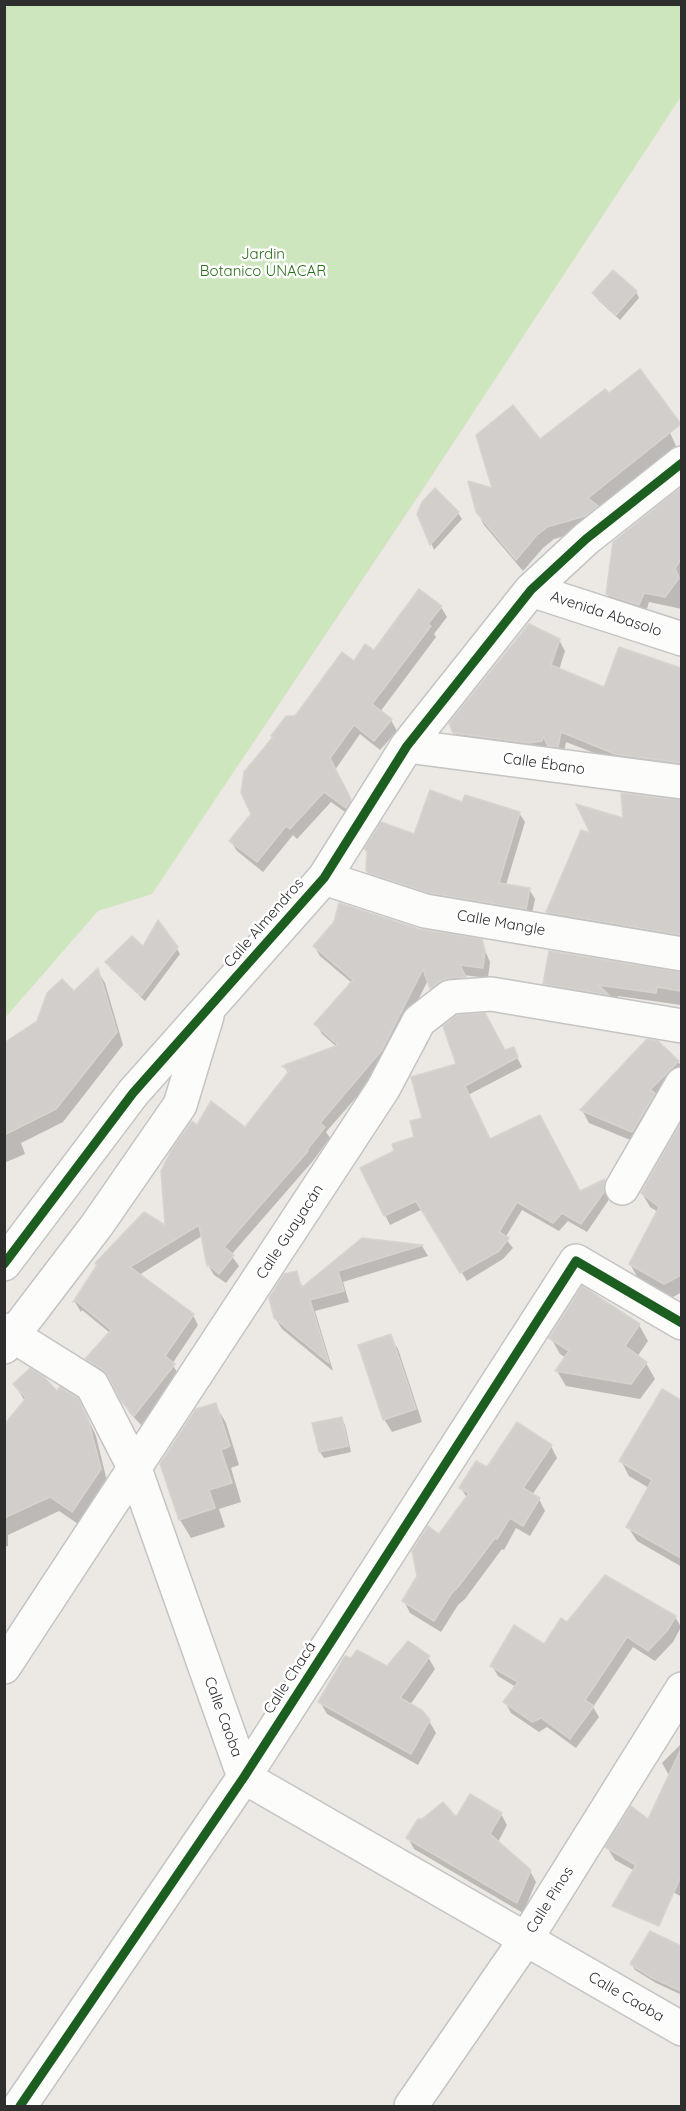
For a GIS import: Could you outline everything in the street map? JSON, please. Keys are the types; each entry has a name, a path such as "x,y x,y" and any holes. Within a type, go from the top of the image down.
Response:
{"street":[{"name":"Calle Almendros","path":"4,1264 133,1093 324,878 407,746 531,590 586,539 681,463"},
{"name":"Avenida Abasolo","path":"531,590 681,639"},
{"name":"Calle Ébano","path":"407,746 681,782"},
{"name":"Calle Mangle","path":"324,878 425,911 681,954"},
{"name":"Calle Guayacán","path":"4,1667 383,1089 419,1021 450,997 491,994 681,1026"},
{"name":"Calle Almendros","path":"7,1338 97,1226 180,1105 209,1009"},
{"path":"622,1188 681,1084"},
{"name":"Calle Chacá","path":"20,2106 244,1777 576,1260 681,1323"},
{"name":"Calle Caoba","path":"7,1338 92,1385 135,1469 244,1777 681,2029"},
{"name":"Calle Pinos","path":"411,2106 526,1940 681,1689"}],"green space":[{"name":"Jardin Botanico UNACAR","path":"5,4 681,5 682,95 423,489 152,894 98,911 5,1018"}],"building":[{"path":"613,270 637,291 616,315 592,293"},
{"path":"640,369 681,424 588,498 598,506 585,516 547,527 536,536 516,560 476,512 468,481 492,488 476,435 513,405 540,439 605,389 609,393"},
{"path":"681,487 681,559 675,568 679,578 665,597 644,593 639,605 606,594 613,542"},
{"path":"435,488 459,512 430,545 417,514 422,502"},
{"path":"419,589 442,606 428,624 431,626 372,704 392,719 374,741 354,725 330,758 351,799 346,808 324,792 290,829 286,826 257,862 229,841 251,814 241,793 244,772 273,737 271,736 286,716 295,716 342,652 354,661 365,644 374,650"},
{"path":"529,624 560,639 551,665 604,687 619,647 681,668 681,763 615,754 561,732 558,747 548,746 543,736 542,741 529,743 453,733 449,723"},
{"path":"430,790 462,802 465,795 520,812 499,883 530,888 526,909 429,893 368,873 366,870 367,851 364,849 381,822 414,834"},
{"path":"621,793 681,800 681,935 546,912 581,830 590,833 576,804 623,818"},
{"path":"339,903 419,929 482,939 485,951 483,968 460,965 466,977 448,978 430,989 423,969 382,1050 320,1123 325,1127 308,1151 224,1247 234,1255 219,1274 207,1266 199,1225 130,1267 194,1314 165,1356 175,1364 134,1416 121,1401 102,1369 85,1359 111,1330 76,1301 73,1302 97,1265 95,1263 144,1212 165,1225 161,1171 172,1149 192,1121 197,1125 211,1101 245,1127 289,1071 282,1066 338,1045 314,1024 353,980 313,946 334,922"},
{"path":"158,920 178,947 141,996 105,962 132,936 143,946"},
{"path":"549,951 681,972 681,991 657,987 656,993 598,985 609,995 543,984"},
{"path":"98,968 117,1032 56,1109 4,1135 4,1043 37,1021 47,993 62,979 74,991"},
{"path":"485,1013 505,1050 514,1047 518,1057 465,1086 490,1139 540,1115 580,1191 605,1179 604,1192 581,1224 562,1213 553,1223 517,1202 499,1232 509,1238 499,1251 460,1273 416,1201 384,1216 360,1168 394,1151 392,1144 414,1137 410,1121 422,1118 411,1077 456,1064 443,1026 457,1015"},
{"path":"647,1039 658,1041 679,1061 650,1090 655,1093 632,1132 580,1110"},
{"path":"681,1122 681,1275 664,1284 629,1264 659,1207 641,1193"},
{"path":"362,1238 423,1245 338,1271 344,1291 310,1300 329,1363 274,1318 269,1298 284,1274 297,1271 301,1288"},
{"path":"582,1286 640,1324 625,1346 647,1362 631,1384 555,1371 569,1351 549,1338"},
{"path":"391,1334 416,1409 383,1420 358,1345"},
{"path":"30,1368 44,1377 57,1391 60,1387 78,1398 88,1419 101,1469 72,1512 50,1497 4,1518 4,1425 26,1398 13,1384"},
{"path":"662,1389 681,1400 681,1558 626,1527 652,1480 619,1461"},
{"path":"216,1403 230,1446 221,1450 232,1483 209,1490 215,1508 179,1520 160,1464 196,1409"},
{"path":"342,1417 348,1446 319,1452 312,1423"},
{"path":"517,1422 552,1445 523,1488 540,1498 523,1526 510,1518 497,1539 495,1538 451,1594 434,1621 402,1601 417,1576 412,1551 428,1526 439,1534 469,1493 459,1488 476,1461 487,1467"},
{"path":"605,1575 676,1616 667,1631 648,1651 627,1637 585,1700 594,1706 570,1739 541,1718 532,1722 503,1702 518,1682 490,1666 514,1625 544,1644 561,1618 567,1622"},
{"path":"408,1641 430,1656 400,1698 422,1710 430,1720 411,1754 318,1702 345,1656 351,1658 357,1650 387,1666"},
{"path":"681,1749 681,1876 659,1926 612,1906 636,1865 605,1847 631,1806 648,1819"},
{"path":"470,1794 502,1813 490,1834 531,1870 517,1903 406,1838 418,1819 422,1819 443,1802 456,1817"},
{"path":"650,1931 681,1946 681,1991 630,1964"}],"cycle path":[{"path":"4,1264 133,1093 324,878 407,746 531,590 586,539 682,463"},
{"path":"20,2106 244,1777 576,1261 682,1323"}]}
